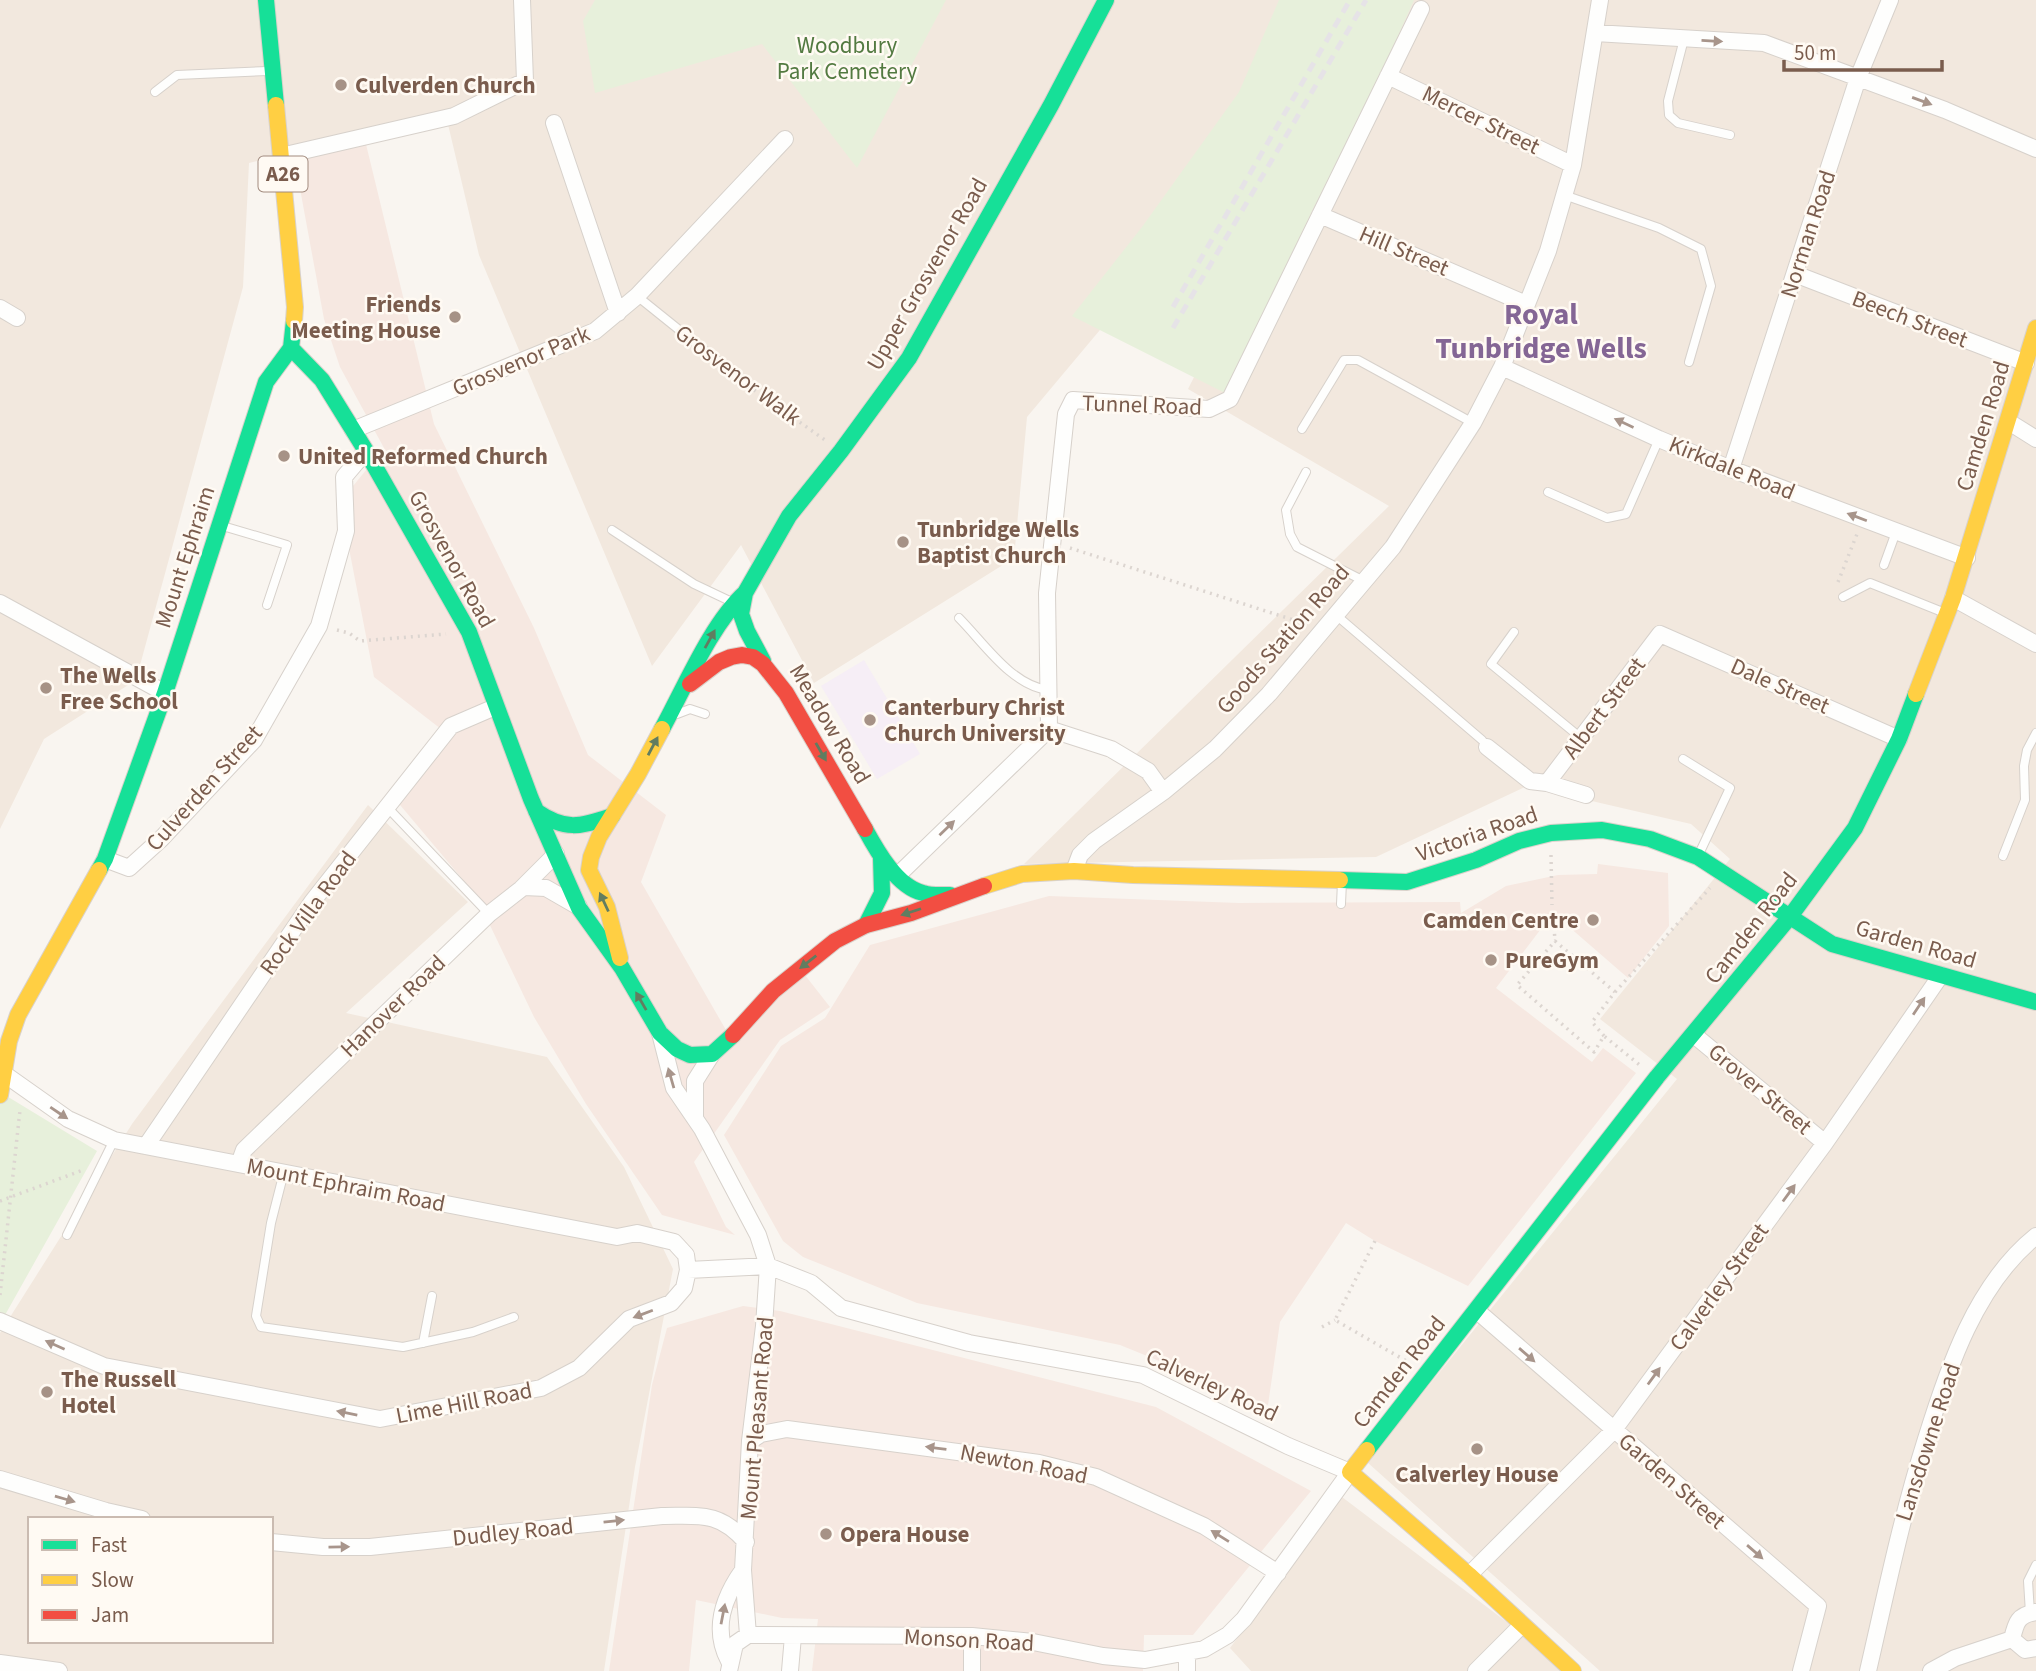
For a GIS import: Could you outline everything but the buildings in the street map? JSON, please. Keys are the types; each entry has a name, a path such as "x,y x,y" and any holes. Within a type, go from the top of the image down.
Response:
{"main road":[{"name":"A26","path":"266,0 295,307 291,348"},
{"name":"Upper Grosvenor Road","path":"567,846 612,816 638,774 711,638 740,598 789,516 909,358 1106,0"},
{"name":"Camden Road","path":"1350,1472 1657,1077 1789,918 1855,828 1899,738 1950,606 2036,328"},
{"name":"Grosvenor Road","path":"291,348 322,380 366,451 469,632 536,811 567,846 579,908 622,968 660,1033 677,1049 690,1055 712,1054"},
{"name":"Mount Ephraim","path":"5,1042 105,859 165,693 267,382 291,348"},
{"name":"Upper Grosvenor Road","path":"740,598 741,614 747,631 763,661"},
{"name":"Meadow Road","path":"683,691 726,658 744,654 763,661 786,693 854,817 881,857 909,888 924,894 955,895"},
{"path":"536,811 563,827 578,828 612,816"},
{"name":"Grosvenor Road","path":"612,816 595,847 589,870 607,908 622,968"},
{"name":"Victoria Road","path":"1073,871 1407,882 1464,864 1519,841 1551,833 1602,830 1650,839 1698,857 1789,918"},
{"name":"Meadow Road","path":"866,925 882,897 884,886 881,857"},
{"path":"712,1054 726,1043 791,975 835,941 866,925 911,913 955,895 1022,874 1073,871"},
{"name":"Garden Road","path":"1789,918 1832,944 2036,1002"},
{"name":"A26","path":"0,1094 5,1042"},
{"name":"Calverley Road","path":"1350,1472 1469,1575 1573,1671"}],"street":[{"path":"281,156 454,116 525,81 522,0"},
{"name":"Goods Station Road","path":"1073,871 1080,855 1094,841 1163,792 1224,740 1269,694 1393,547 1473,423 1502,367 1548,251 1573,165 1600,0"},
{"name":"Norman Road","path":"1731,469 1858,78 1889,0"},
{"name":"Tunnel Road","path":"1049,729 1047,593 1066,414 1073,400 1209,409 1230,399 1421,9"},
{"path":"1595,33 1764,43 1945,110 2036,149"},
{"name":"Mercer Street","path":"1388,76 1573,165"},
{"path":"554,123 618,313"},
{"name":"Grosvenor Park","path":"353,430 595,331 637,296 785,139"},
{"name":"Hill Street","path":"1320,215 1526,304"},
{"name":"Beech Street","path":"1795,274 2026,363"},
{"path":"0,308 17,318"},
{"name":"Kirkdale Road","path":"1502,367 1658,439 1731,469 1967,558"},
{"path":"2009,422 2036,439"},
{"name":"Culverden Street","path":"105,859 129,868 161,839 254,740 320,626 346,531 344,477 366,451"},
{"path":"0,603 165,693"},
{"path":"1950,606 2036,644"},
{"name":"Dale Street","path":"1660,634 1899,738"},
{"name":"Albert Street","path":"1547,783 1660,634"},
{"name":"Rock Villa Road","path":"146,1146 312,902 450,726 495,707"},
{"path":"898,875 1049,729 1111,750 1148,771 1163,792"},
{"name":"Albert Street","path":"1485,743 1530,781 1547,783 1586,795"},
{"name":"Hanover Road","path":"239,1164 244,1150 489,914 524,887 567,846"},
{"name":"Grosvenor Road","path":"524,887 546,888 579,908"},
{"name":"Calverley Street","path":"1469,1575 1613,1431 1825,1143 1941,975"},
{"name":"Grosvenor Road","path":"660,1033 674,1088 695,1116 758,1235 768,1266"},
{"name":"Grover Street","path":"1694,1035 1825,1143"},
{"name":"Grosvenor Road","path":"695,1116 695,1081 712,1054"},
{"name":"Mount Ephraim Road","path":"4,1073 68,1119 114,1140 617,1237 637,1233 674,1242 686,1255 688,1270"},
{"name":"Lansdowne Road","path":"1871,1671 1906,1504 1945,1378 1975,1311 2009,1264 2036,1236"},
{"path":"688,1270 768,1266"},
{"name":"Mount Pleasant Road","path":"729,1666 735,1644 748,1635 743,1570 750,1441 764,1326 768,1266"},
{"name":"Calverley Road","path":"768,1266 810,1283 841,1308 969,1343 1143,1375 1288,1446 1350,1472"},
{"name":"Lime Hill Road","path":"0,1321 104,1366 380,1419 541,1388 579,1368 629,1319 671,1303 684,1288 688,1270"},
{"name":"Garden Street","path":"1476,1310 1818,1606 1801,1671"},
{"name":"Newton Road","path":"750,1441 761,1434 787,1429 1039,1463 1096,1477 1204,1526 1278,1573"},
{"name":"Monson Road","path":"748,1635 972,1636 1033,1642 1104,1657 1145,1660 1204,1649 1228,1635 1244,1619 1350,1472"},
{"path":"0,1479 133,1517"},
{"name":"Dudley Road","path":"273,1542 323,1548 370,1547 662,1516 708,1517 721,1521 732,1526 746,1542"},
{"name":"Mount Pleasant Road","path":"729,1666 720,1631 722,1613 727,1595 743,1570"},
{"path":"2012,1639 2015,1623 2025,1614 2033,1613"},
{"path":"1476,1671 1522,1625"},
{"path":"790,1671 793,1636"},
{"path":"972,1636 972,1671"},
{"path":"2012,1639 2025,1650 2036,1648"},
{"path":"1931,1671 1955,1658 2012,1639"},
{"path":"1187,1653 1187,1671"},
{"path":"0,1663 59,1671"}],"lane":[{"path":"1684,39 1668,101 1669,115 1678,123 1730,135"},
{"path":"155,92 177,75 273,71"},
{"path":"1564,195 1659,228 1701,248 1712,286 1689,362"},
{"name":"Grosvenor Walk","path":"637,296 744,382"},
{"path":"1302,429 1344,360 1358,360 1473,423"},
{"path":"1548,492 1607,518 1626,514 1658,439"},
{"path":"1306,472 1286,510 1290,534 1297,547 1364,581"},
{"path":"219,526 287,545 267,604"},
{"path":"612,530 694,584 740,598"},
{"path":"1884,565 1896,532"},
{"path":"1843,597 1870,583 1950,606"},
{"path":"959,618 1012,673 1034,688 1048,690"},
{"path":"1331,621 1485,743"},
{"path":"1514,632 1491,664 1581,738"},
{"path":"668,718 690,709 705,714"},
{"path":"2003,856 2025,800 2024,766 2027,750 2036,733"},
{"path":"1683,760 1730,788 1698,857"},
{"path":"387,808 489,914"},
{"path":"1341,904 1342,880"},
{"path":"67,1235 114,1140"},
{"path":"284,1172 271,1223 256,1315 261,1327 403,1347 473,1332 514,1317"},
{"path":"423,1343 432,1296"},
{"path":"2033,1613 2028,1581 2036,1565"}],"path":[{"name":"Grosvenor Walk","path":"744,382 841,451"},
{"path":"1835,588 1862,519"},
{"path":"1051,542 1307,624 1331,621"},
{"path":"320,626 349,634 360,641 469,632"},
{"path":"1642,1066 1604,1036 1592,1022 1615,992 1724,874"},
{"path":"1552,878 1552,905"},
{"path":"1553,913 1555,941 1517,985 1594,1052 1604,1036"},
{"path":"1555,941 1615,992"},
{"path":"0,1295 19,1124 20,1087"},
{"path":"0,1201 102,1162"},
{"path":"1322,1327 1335,1320 1375,1241"},
{"path":"1335,1320 1427,1373"}],"shaded area":[{"path":"0,0 1304,0 1115,312 1027,417 1014,558 814,683 741,545 652,666 479,255 446,116 249,163 243,287 136,680 44,739 0,829"},
{"path":"1385,0 2036,0 2036,1671 1600,1671 1367,1462 1677,1079 1600,1019 1730,859 1691,824 1527,786 1376,857 1024,864 1389,506 1188,389"},
{"path":"364,136 434,424 534,628 588,755 666,815 641,882 734,1044 801,970 830,1007 780,1040 694,1162 726,1227 735,1235 662,1215 586,1104 534,1017 475,894 395,799 450,736 374,677 340,502 384,448 340,367 324,319 294,156"},
{"name":"Canterbury Christ Church University","path":"864,660 920,754 877,779 821,686"},
{"path":"368,805 468,902 346,1013 547,1057 624,1167 673,1269 635,1467 604,1671 0,1671 0,1333 132,1124"},
{"path":"1598,864 1668,873 1669,926 1628,978 1553,913 1496,988 1592,1062 1603,1048 1636,1073 1468,1286 1375,1241 1346,1223 1280,1322 1268,1405 1120,1345 917,1303 803,1257 783,1241 724,1135 781,1046 825,1018 870,945 1049,896 1239,903 1460,902 1461,913 1506,886 1558,875 1597,874"},
{"path":"743,1306 780,1311 1156,1407 1311,1491 1193,1635 1144,1635 1143,1671 812,1671 818,1619 782,1618 696,1600 689,1671 609,1671 652,1385 667,1328"},
{"path":"1342,1497 1508,1623 1563,1671 1251,1671 1230,1648"}],"green space":[{"name":"Woodbury Park Cemetery","path":"595,0 946,0 857,168 762,44 595,93 583,21"},
{"path":"1279,0 1414,0 1382,72 1225,393 1072,316 1142,227 1239,92"},
{"path":"0,1092 97,1151 0,1324"}],"railway":[{"path":"1173,307 1350,0"},
{"path":"1173,328 1366,0"}],"traffic: fast":[{"path":"266,0 276,105"},
{"path":"763,661 741,614 745,593 789,516 909,358 1051,105 1106,0"},
{"path":"99,870 165,693 266,382 291,348 294,321"},
{"path":"291,348 322,380 366,451 469,632 531,799 579,908 622,968 660,1033 677,1049 690,1055 712,1054 733,1035"},
{"path":"662,729 710,639 721,621 745,593"},
{"path":"1367,1450 1657,1077 1789,918 1855,828 1899,739 1916,694"},
{"path":"536,811 556,822 573,825 612,816"},
{"path":"865,829 889,867 905,884 926,894 950,895"},
{"path":"1340,880 1407,882 1476,860 1519,841 1551,833 1602,830 1650,839 1698,857 1832,944 2036,1002"},
{"path":"866,925 882,893 881,857"}],"traffic: slow":[{"path":"276,105 295,307 294,321"},
{"path":"1916,694 1953,598 2036,328"},
{"path":"620,958 607,907 589,870 591,857 599,837 662,729"},
{"path":"0,1095 9,1041 18,1015 99,870"},
{"path":"984,886 1022,874 1074,871 1340,880"},
{"path":"1367,1450 1350,1472 1469,1575 1573,1671"}],"traffic: jam":[{"path":"690,684 719,662 731,657 753,657 763,664 786,693 865,829"},
{"path":"733,1035 773,991 835,941 866,925 911,913 984,886"}],"place":[{"name":"Culverden Church","path":"341,85"},
{"name":"Friends Meeting House","path":"455,317"},
{"name":"United Reformed Church","path":"284,456"},
{"name":"Tunbridge Wells Baptist Church","path":"903,542"},
{"name":"The Wells Free School","path":"46,688"},
{"name":"Canterbury Christ Church University","path":"870,720"},
{"name":"Camden Centre","path":"1593,920"},
{"name":"PureGym","path":"1491,960"},
{"name":"The Russell Hotel","path":"47,1392"},
{"name":"Calverley House","path":"1477,1449"},
{"name":"Opera House","path":"826,1534"}],"district":[{"name":"Royal Tunbridge Wells","path":"1541,331"}]}
